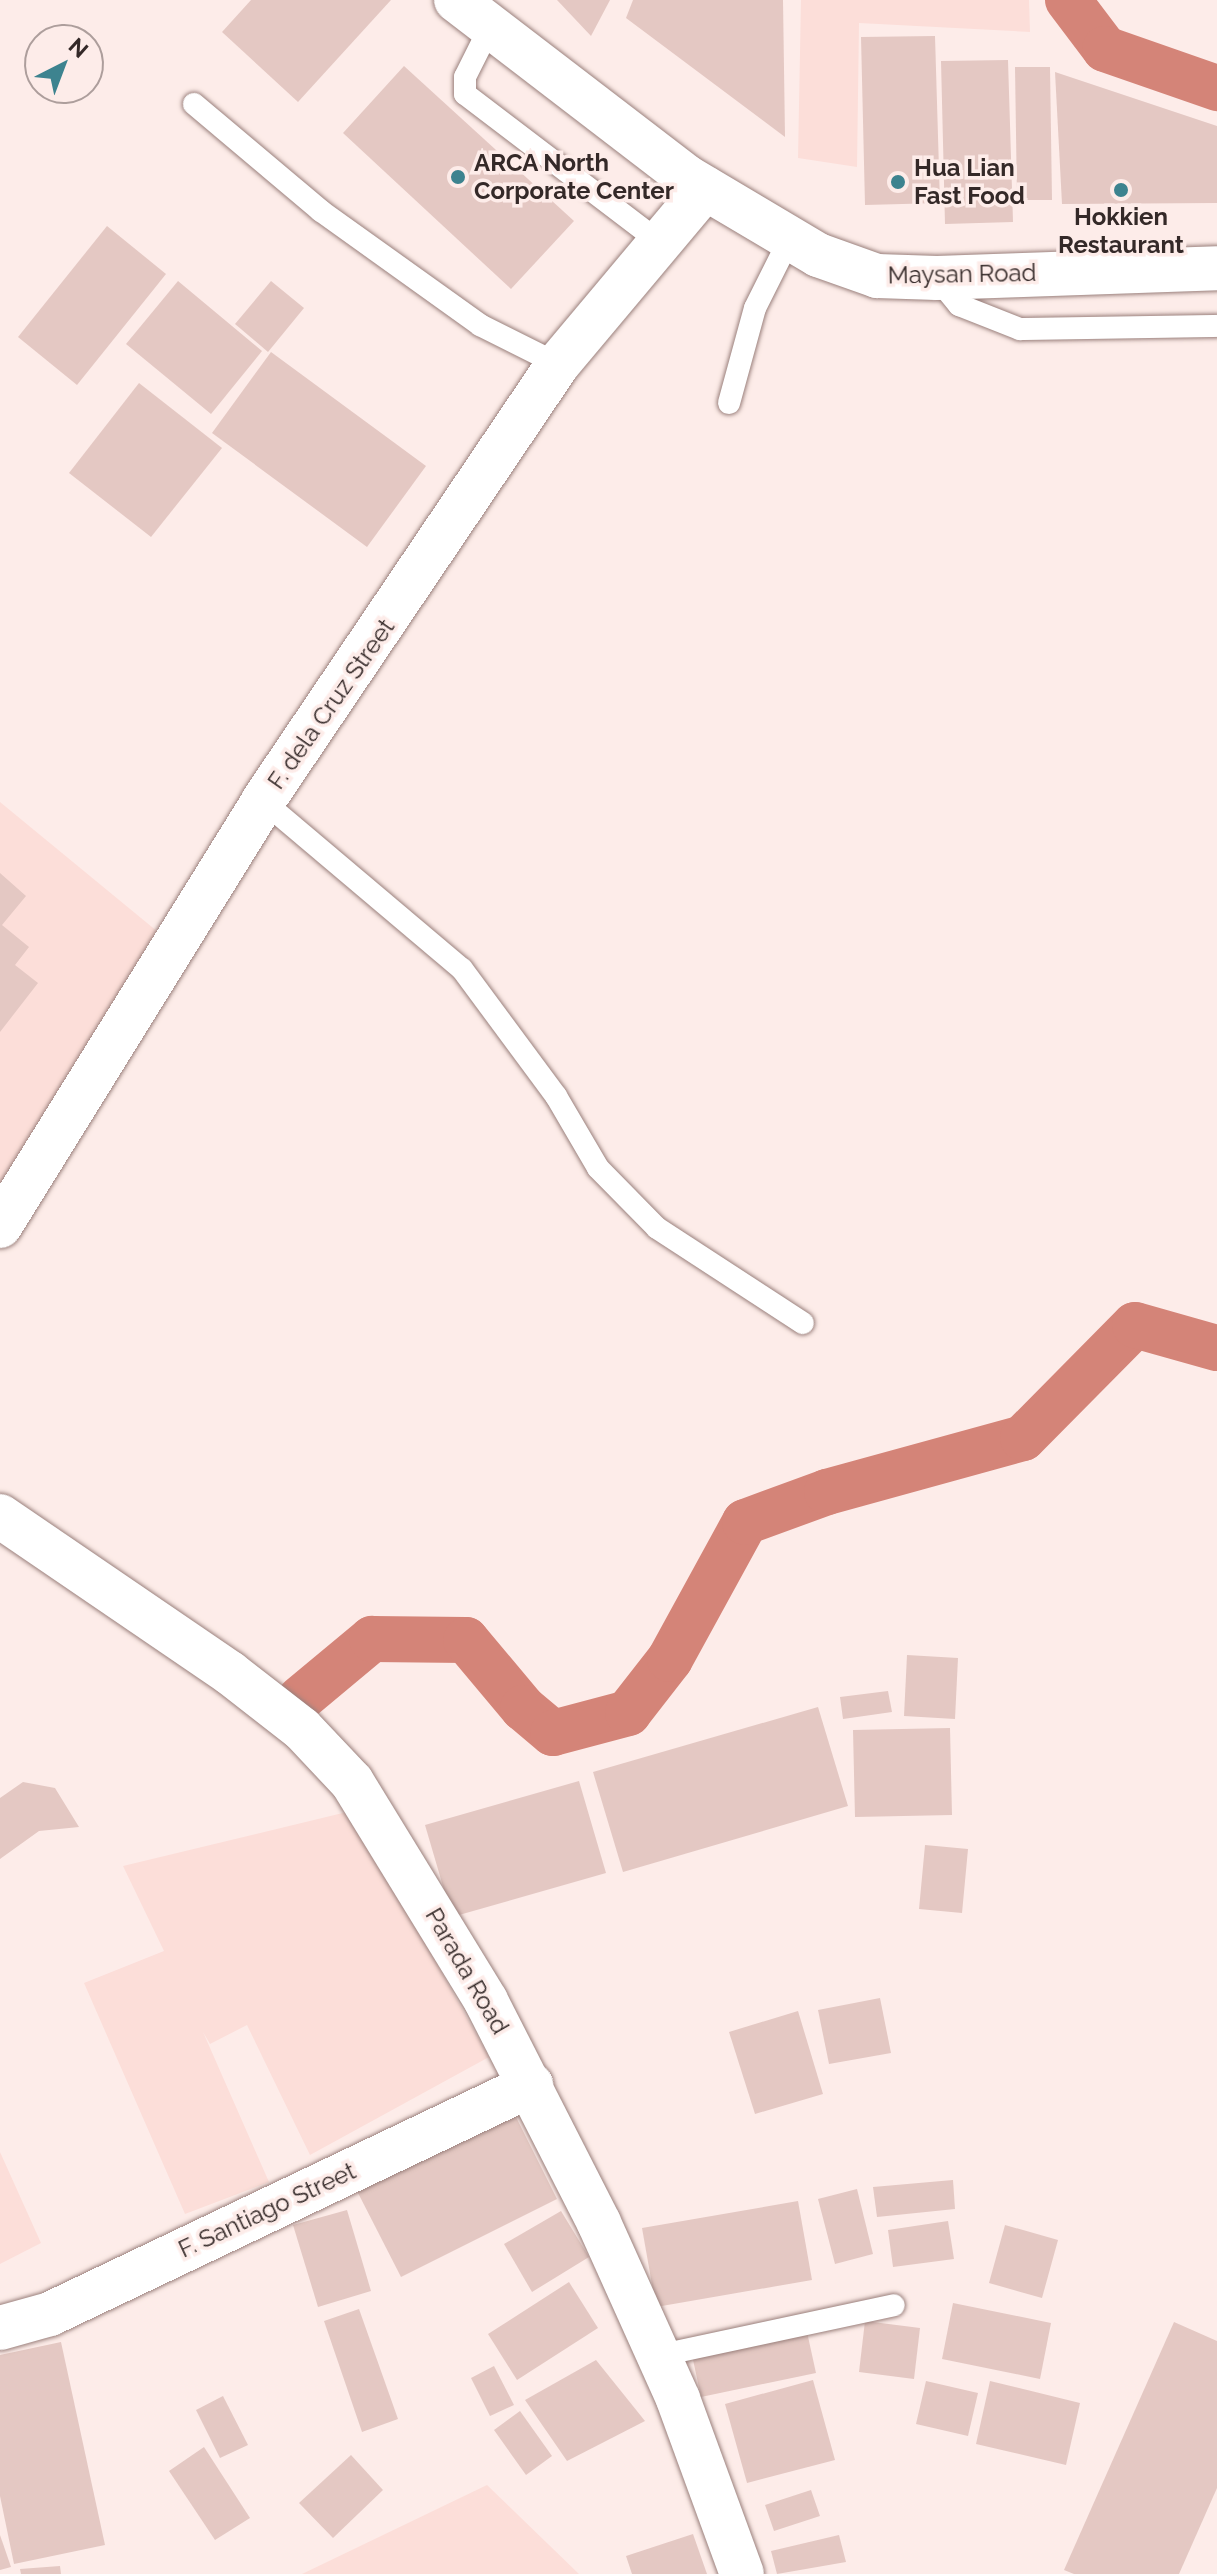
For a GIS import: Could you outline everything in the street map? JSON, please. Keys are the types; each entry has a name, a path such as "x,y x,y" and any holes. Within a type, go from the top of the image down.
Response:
{"street":[{"name":"Maysan Road","path":"456,0 699,196 877,276 937,278 1217,268"},
{"name":"F. dela Cruz Street","path":"0,1226 263,801 558,364 699,196"},
{"name":"Parada Road","path":"0,1516 230,1673 302,1729 352,1782 531,2085 657,2356 742,2574"},
{"name":"F. Santiago Street","path":"0,2328 50,2314 531,2085"}],"lane":[{"path":"490,27 465,77 465,94 659,242"},
{"path":"194,104 321,211 480,325 558,364"},
{"path":"729,403 755,308 790,238"},
{"path":"937,278 959,305 1020,329 1217,326"},
{"path":"263,801 462,969 556,1096 598,1168 657,1228 803,1323"},
{"path":"657,2356 894,2305"}],"shaded area":[{"path":"801,0 1029,0 1030,32 859,23 857,167 798,158"},
{"path":"0,802 158,932 0,1202"},
{"path":"351,1811 489,2057 310,2155 247,2025 210,2044 203,2032 269,2182 185,2214 84,1983 164,1951 123,1866"},
{"path":"0,2152 41,2243 0,2264"},
{"path":"487,2485 579,2574 302,2574"}],"building":[{"path":"251,0 391,0 298,102 222,32"},
{"path":"557,0 610,0 591,36"},
{"path":"633,0 783,0 785,137 626,18"},
{"path":"935,36 940,203 865,205 861,37"},
{"path":"1008,60 1013,222 945,224 941,61"},
{"name":"ARCA North Corporate Center","path":"404,66 574,221 511,289 343,133"},
{"path":"1015,67 1050,67 1052,200 1017,200"},
{"path":"1055,72 1217,126 1217,203 1062,204"},
{"path":"107,226 166,274 77,385 18,337"},
{"path":"178,281 262,351 211,414 126,344"},
{"path":"271,281 304,308 268,352 235,324"},
{"path":"271,352 426,466 367,547 212,433"},
{"path":"139,383 222,448 151,537 69,473"},
{"path":"0,873 26,896 2,925 29,947 15,965 38,983 0,1032"},
{"path":"907,1655 958,1658 955,1719 904,1716"},
{"path":"888,1691 892,1712 843,1719 840,1697"},
{"path":"818,1707 848,1806 623,1872 593,1772"},
{"path":"950,1728 952,1815 855,1817 853,1730"},
{"path":"579,1781 606,1873 452,1917 425,1825"},
{"path":"23,1782 55,1788 79,1827 39,1831 0,1859 0,1798"},
{"path":"925,1845 968,1849 962,1913 919,1909"},
{"path":"880,1998 891,2053 829,2064 818,2010"},
{"path":"798,2011 823,2094 755,2114 729,2032"},
{"path":"514,2113 557,2199 401,2277 357,2191"},
{"path":"953,2180 955,2209 877,2217 873,2187"},
{"path":"857,2189 873,2254 835,2264 818,2199"},
{"path":"798,2201 812,2280 656,2307 642,2228"},
{"path":"347,2210 371,2291 318,2307 293,2225"},
{"path":"561,2211 589,2257 532,2292 504,2244"},
{"path":"948,2221 954,2259 893,2267 888,2230"},
{"path":"1005,2225 1058,2240 1042,2298 989,2283"},
{"path":"569,2282 598,2328 517,2380 488,2334"},
{"path":"953,2303 1051,2323 1040,2379 942,2359"},
{"path":"359,2309 398,2419 362,2432 324,2321"},
{"path":"865,2321 920,2328 914,2379 859,2372"},
{"path":"1174,2322 1217,2341 1217,2488 1179,2574 1074,2574 1064,2570"},
{"path":"807,2332 816,2373 701,2397 692,2355"},
{"path":"61,2342 105,2545 14,2564 0,2496 0,2355"},
{"path":"596,2360 645,2421 567,2461 525,2400"},
{"path":"494,2366 514,2405 490,2416 471,2378"},
{"path":"813,2380 835,2460 747,2483 725,2404"},
{"path":"926,2381 978,2393 968,2436 916,2424"},
{"path":"990,2381 1080,2403 1066,2465 976,2444"},
{"path":"223,2396 248,2445 220,2458 196,2410"},
{"path":"520,2411 552,2456 526,2475 494,2430"},
{"path":"204,2447 250,2518 215,2540 169,2471"},
{"path":"351,2455 383,2490 333,2538 299,2503"},
{"path":"811,2490 820,2516 774,2531 765,2505"},
{"path":"693,2534 707,2574 632,2574 626,2556"},
{"path":"0,2535 11,2567 0,2570"},
{"path":"839,2535 846,2562 777,2574 771,2551"},
{"path":"60,2566 61,2574 21,2574 20,2569"}],"waterway":[{"path":"1068,0 1105,49 1217,88"},
{"path":"300,1699 372,1639 466,1640 523,1708 553,1733 628,1713 670,1659 745,1522 827,1492 1023,1438 1135,1325 1217,1348"}],"place":[{"name":"ARCA North Corporate Center","path":"458,177"},
{"name":"Hua Lian Fast Food","path":"898,182"},
{"name":"Hokkien Restaurant","path":"1121,190"}]}
